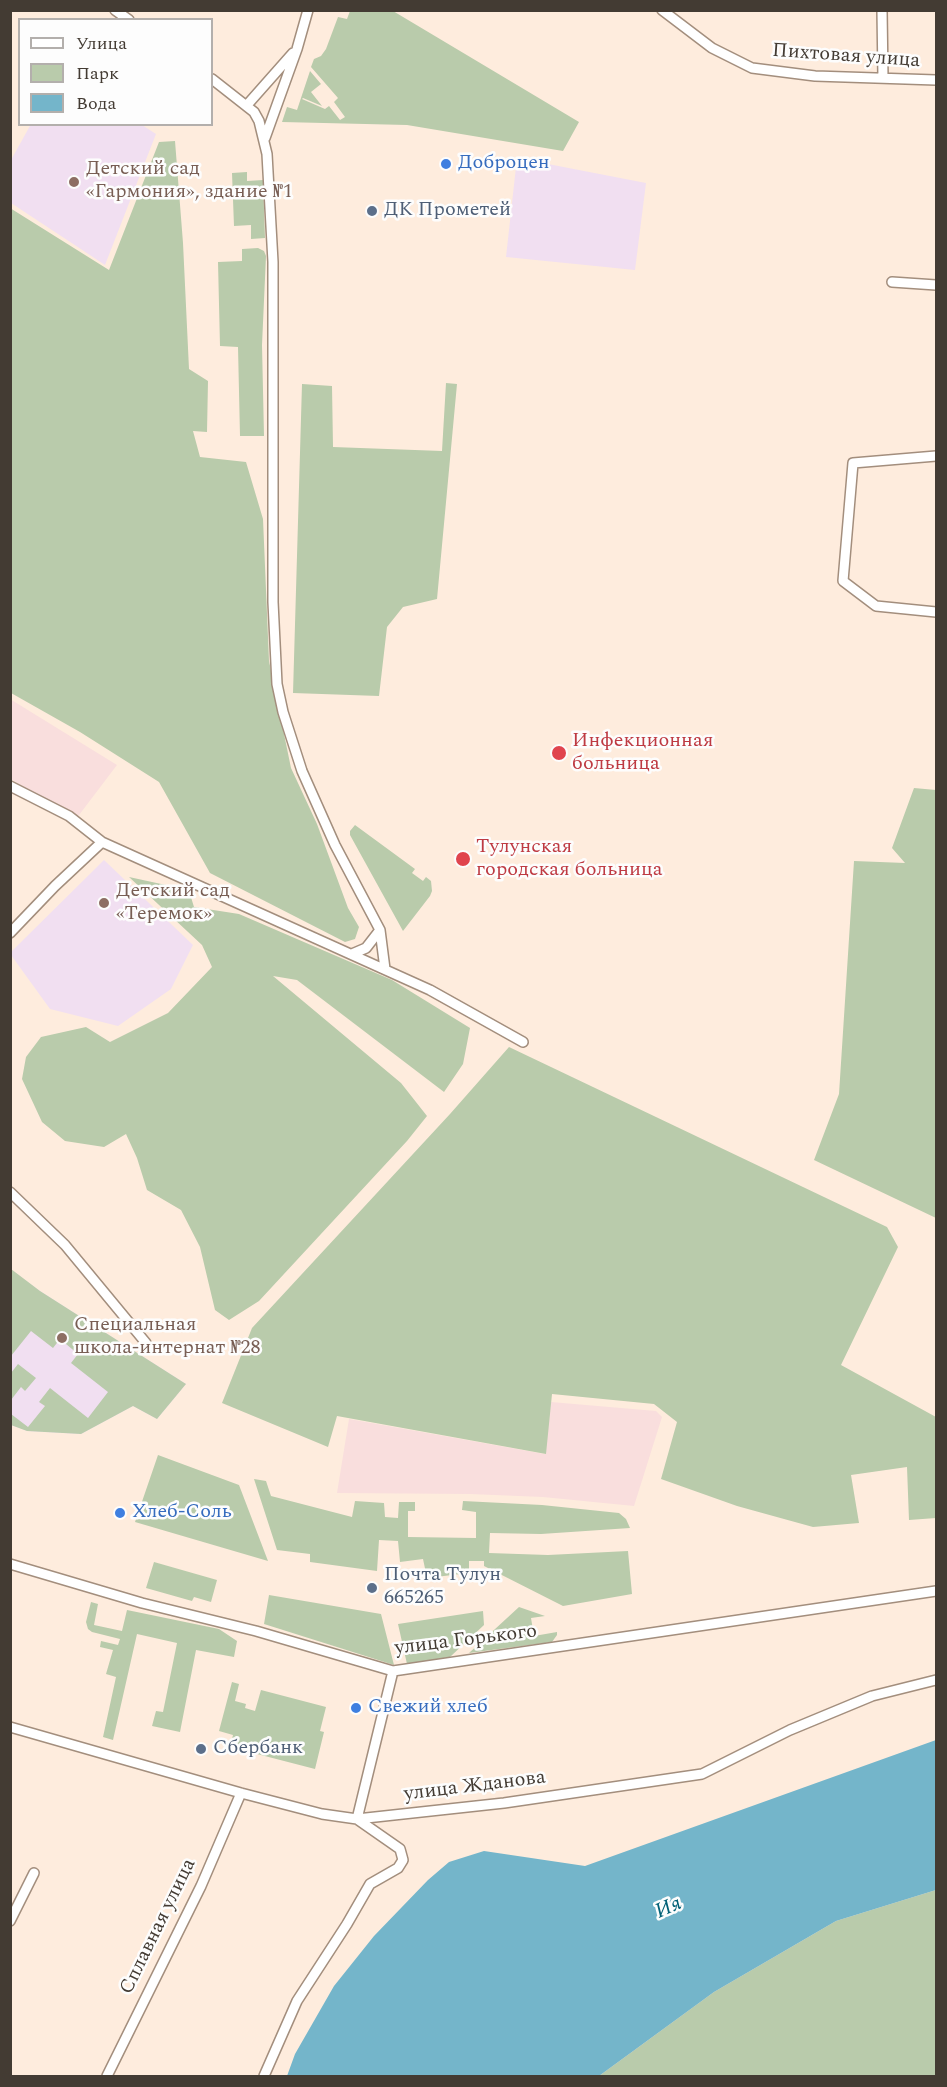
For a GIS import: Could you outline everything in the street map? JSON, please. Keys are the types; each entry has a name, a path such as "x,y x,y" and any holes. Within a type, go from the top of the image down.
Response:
{"street":[{"path":"265,138 297,50 308,10"},
{"name":"Пихтовая улица","path":"662,10 712,48 752,68 816,76 936,80"},
{"path":"882,10 882,78"},
{"path":"246,105 297,50"},
{"path":"213,80 246,105 259,121 265,138 273,262 273,602 277,684 283,712 302,771 335,844 380,930 385,969"},
{"path":"892,282 936,285"},
{"path":"936,456 853,463 843,581 876,606 936,612"},
{"path":"10,786 69,816 102,842 430,990 523,1042"},
{"path":"10,933 102,842"},
{"path":"352,954 366,948 380,930"},
{"path":"10,1192 65,1245 146,1343"},
{"name":"улица Горького","path":"10,1564 142,1603 256,1631 393,1671 936,1591"},
{"path":"264,2076 297,2001 370,1884 398,1868 403,1860 399,1849 357,1819 393,1671"},
{"name":"улица Жданова","path":"10,1727 322,1814 357,1819 504,1803 702,1774 790,1730 872,1696 936,1680"},
{"name":"Сплавная улица","path":"107,2076 201,1886 241,1792"},
{"path":"10,1921 34,1873"}],"shaded area":[{"name":"Детский сад «Гармония», здание №1","path":"30,126 144,126 156,134 105,265 11,203 11,160"},
{"path":"517,158 646,183 635,270 506,257"},
{"path":"10,699 117,765 76,819 11,779"},
{"name":"Детский сад «Теремок»","path":"104,860 193,945 171,989 118,1026 50,1009 11,955 11,952"},
{"name":"Специальная школа-интернат №28","path":"10,1269 40,1291 186,1384 157,1419 133,1406 81,1434 27,1431 11,1425"},
{"path":"551,1402 656,1411 662,1417 634,1506 543,1497 337,1493 349,1419 545,1454"}],"green space":[{"path":"350,11 393,11 579,122 563,151 407,125 282,122 287,107 297,110 310,71 321,84 311,92 322,106 302,99 325,109 329,106 340,120 345,117 334,102 338,98 311,67 314,59 321,56 326,49 338,17 347,19"},
{"path":"175,141 189,369 208,381 207,432 193,431 200,457 246,462 263,519 269,661 291,768 317,824 348,908 359,927 355,939 345,942 210,873 159,782 80,732 11,693 10,208 109,270 159,142"},
{"path":"247,172 247,181 263,180 265,238 251,239 251,225 234,226 232,173"},
{"path":"258,248 264,251 266,256 262,345 264,436 240,436 238,347 220,346 218,262 242,261 242,249"},
{"path":"446,383 457,384 437,599 403,607 387,627 379,696 293,693 302,384 332,386 333,447 442,451"},
{"path":"914,788 936,790 936,1218 814,1160 839,1094 854,861 905,863 892,848"},
{"path":"355,825 415,869 412,873 423,881 426,877 431,881 430,896 403,931 350,835"},
{"path":"129,877 175,887 190,894 194,907 239,914 392,980 470,1028 463,1064 444,1092 297,980 273,976 401,1083 427,1116 407,1141 259,1301 229,1320 215,1310 200,1247 181,1210 147,1190 137,1158 126,1134 104,1147 65,1141 42,1122 22,1079 26,1057 41,1037 86,1027 110,1042 168,1013 212,967 202,945"},
{"path":"509,1047 887,1227 898,1247 841,1365 936,1417 936,1518 909,1520 907,1467 851,1475 859,1523 813,1527 737,1506 661,1479 677,1422 654,1404 552,1394 546,1454 337,1416 328,1447 222,1403 252,1328"},
{"name":"Специальная школа-интернат №28","path":"11,1269 40,1291 186,1384 157,1419 133,1406 81,1434 27,1431 11,1425 11,1414 28,1427 45,1406 39,1402 50,1388 88,1418 108,1392 71,1363 78,1354 60,1339 53,1348 31,1331 11,1356"},
{"path":"18,1364 36,1378 25,1391 21,1387 11,1400 11,1373"},
{"path":"158,1455 239,1485 268,1561 135,1522"},
{"path":"254,1479 266,1481 271,1496 352,1517 355,1501 384,1503 385,1517 398,1518 399,1502 415,1502 415,1511 408,1511 408,1537 476,1538 476,1512 462,1510 463,1501 542,1505 619,1513 626,1519 630,1528 541,1534 490,1533 489,1553 548,1555 628,1551 632,1594 563,1606 484,1566 484,1561 469,1561 469,1573 427,1578 423,1559 400,1562 398,1541 379,1540 377,1571 310,1562 310,1554 277,1550"},
{"path":"154,1562 217,1580 211,1602 194,1597 192,1601 146,1588"},
{"path":"269,1595 381,1614 394,1665 264,1624"},
{"path":"91,1602 98,1604 94,1625 122,1631 127,1610 219,1629 237,1641 234,1657 196,1650 180,1732 152,1726 156,1711 163,1712 177,1643 137,1634 113,1740 103,1737 116,1677 106,1674 113,1650 100,1647 101,1641 118,1645 120,1639 88,1629 86,1622"},
{"path":"519,1607 545,1616 531,1618 534,1636 557,1632 552,1642 469,1653"},
{"path":"483,1611 484,1625 450,1657 407,1664 398,1624"},
{"path":"232,1682 239,1684 235,1701 246,1704 245,1708 255,1711 261,1690 326,1707 320,1731 324,1732 315,1769 230,1747 233,1735 219,1731"},
{"path":"936,1890 936,2076 599,2076 714,1992 836,1921"}],"water":[{"name":"Ия","path":"936,1740 936,1890 836,1921 714,1992 599,2076 287,2076 295,2054 334,1986 374,1936 428,1880 449,1862 484,1851 585,1866"}],"place":[{"name":"Доброцен","path":"446,164"},
{"name":"Детский сад «Гармония», здание №1","path":"74,182"},
{"name":"ДК Прометей","path":"372,211"},
{"name":"Инфекционная больница","path":"559,753"},
{"name":"Тулунская городская больница","path":"463,859"},
{"name":"Детский сад «Теремок»","path":"104,903"},
{"name":"Специальная школа-интернат №28","path":"62,1338"},
{"name":"Хлеб-Соль","path":"120,1513"},
{"name":"Почта Тулун 665265","path":"372,1588"},
{"name":"Свежий хлеб","path":"356,1708"},
{"name":"Сбербанк","path":"201,1749"}]}
